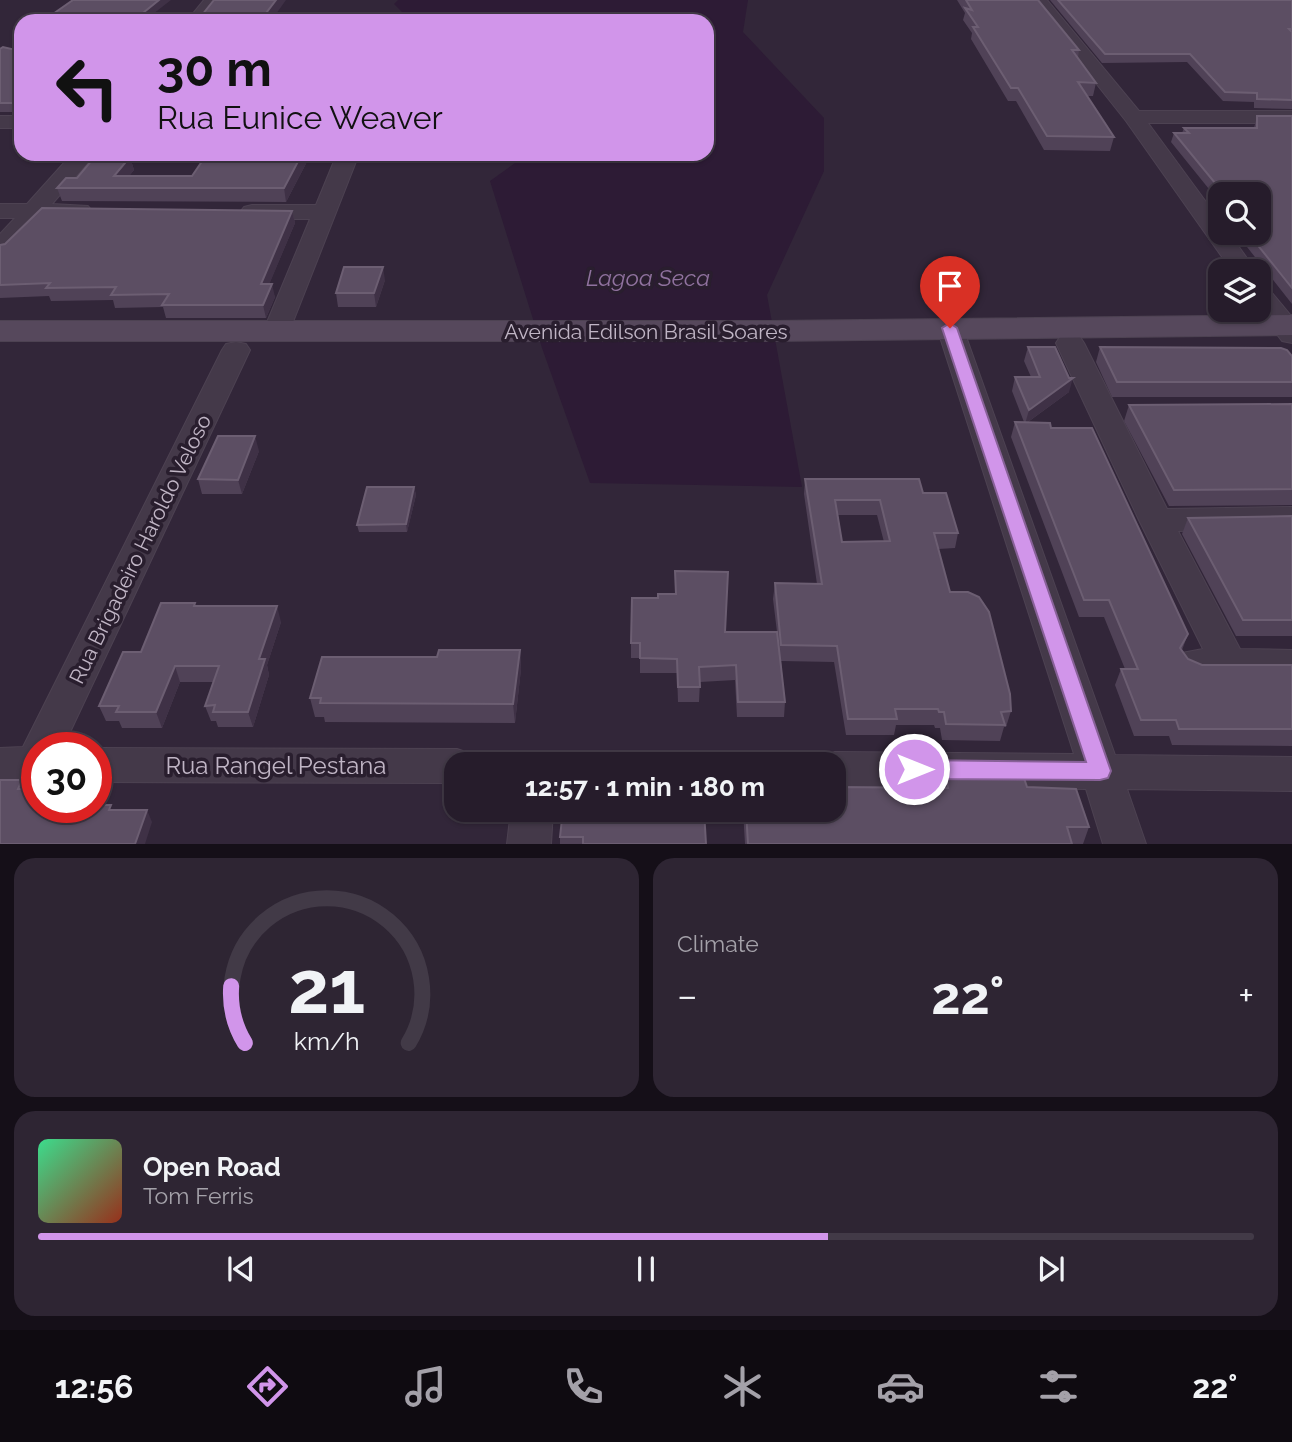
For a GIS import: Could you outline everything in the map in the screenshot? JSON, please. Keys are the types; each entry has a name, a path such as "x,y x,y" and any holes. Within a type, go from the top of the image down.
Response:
{"main road":[{"name":"Avenida Edilson Brasil Soares","path":"0,331 276,332 540,340"},
{"name":"Avenida Edilson Brasil Soares","path":"0,350 236,350 540,340 1085,337 1289,332"}],"street":[{"path":"202,14 214,0"},
{"path":"1038,0 1133,117 1235,259"},
{"path":"1133,117 1292,117"},
{"path":"0,249 78,161"},
{"path":"276,332 345,161"},
{"path":"0,211 104,211"},
{"path":"229,212 326,212"},
{"path":"1271,309 1289,332"},
{"path":"952,336 1125,844"},
{"path":"1085,337 1212,663 1292,664"},
{"name":"Rua Brigadeiro Haroldo Veloso","path":"44,732 236,350"},
{"path":"1155,520 1292,518"},
{"name":"Rua Rangel Pestana","path":"112,765 444,766"},
{"path":"846,769 1292,774"},
{"path":"529,844 531,822"}],"water":[{"name":"Lagoa Seca","path":"398,0 748,0 743,32 824,118 824,171 767,295 802,487 590,483 542,348 490,181 518,161 714,161 714,14 404,14 394,4"}],"building":[{"path":"73,0 159,0 142,14 53,14"},
{"path":"214,0 276,0 265,14 203,14"},
{"path":"966,0 1038,0 1079,50 1072,50 1096,83 1078,82 1114,137 1047,136 1018,88 1011,88 973,27 978,27 965,8 972,10"},
{"path":"1058,0 1292,0 1292,29 1289,29 1292,32 1292,100 1257,99 1257,93 1225,92 1190,54 1105,54"},
{"path":"3,47 14,50 14,103 0,103 0,49"},
{"path":"1257,116 1292,116 1292,288 1258,245 1271,245 1271,182 1214,182 1174,133 1189,133 1184,128 1257,128"},
{"path":"91,161 127,161 114,176 192,176 202,161 298,161 284,188 57,188 66,178 77,178"},
{"path":"42,208 292,211 261,284 272,284 263,305 162,305 169,294 111,295 116,287 46,288 50,283 0,285 0,245 5,244"},
{"path":"344,267 383,267 374,293 336,293"},
{"path":"1028,347 1055,347 1069,378 1073,378 1029,410 1015,377 1040,377"},
{"path":"1100,347 1281,348 1292,356 1292,382 1117,382"},
{"path":"1292,404 1292,489 1174,490 1129,405"},
{"path":"1015,422 1050,423 1051,428 1092,428 1188,634 1180,648 1188,659 1202,665 1292,665 1292,729 1179,729 1176,720 1141,720 1121,669 1138,669 1109,600 1084,600"},
{"path":"218,436 255,436 238,480 198,479"},
{"path":"805,479 919,479 923,493 946,493 958,533 934,533 950,592 968,592 979,597 989,612 1010,694 1011,711 1001,712 1005,725 946,724 944,712 939,712 938,709 895,709 897,719 848,719 837,646 781,645 775,583 822,584","holes":["835,500 880,500 890,541 842,542"]},
{"path":"367,487 414,487 406,524 357,525"},
{"path":"1292,516 1292,620 1243,620 1188,518"},
{"path":"675,571 728,572 725,632 777,632 785,702 738,702 736,665 699,667 700,687 678,687 677,659 640,658 640,643 631,643 632,598 658,598 658,594 676,594"},
{"path":"161,603 195,603 194,606 277,606 259,659 265,659 248,712 213,712 215,705 205,706 219,666 175,666 156,712 116,712 119,706 99,706 123,652 141,652"},
{"path":"439,650 520,650 513,704 320,703 321,698 310,698 322,657 437,657"},
{"path":"946,778 1024,778 1027,787 1076,789 1089,827 1067,827 1072,844 748,844 747,822 846,822 846,787 948,788"},
{"path":"0,780 21,780 18,789 21,789 21,823 112,823 112,810 147,810 135,844 0,844"},
{"path":"562,822 705,822 706,844 583,844 583,837 560,837"}],"route":[{"path":"914,769 1100,771 950,328"}]}
